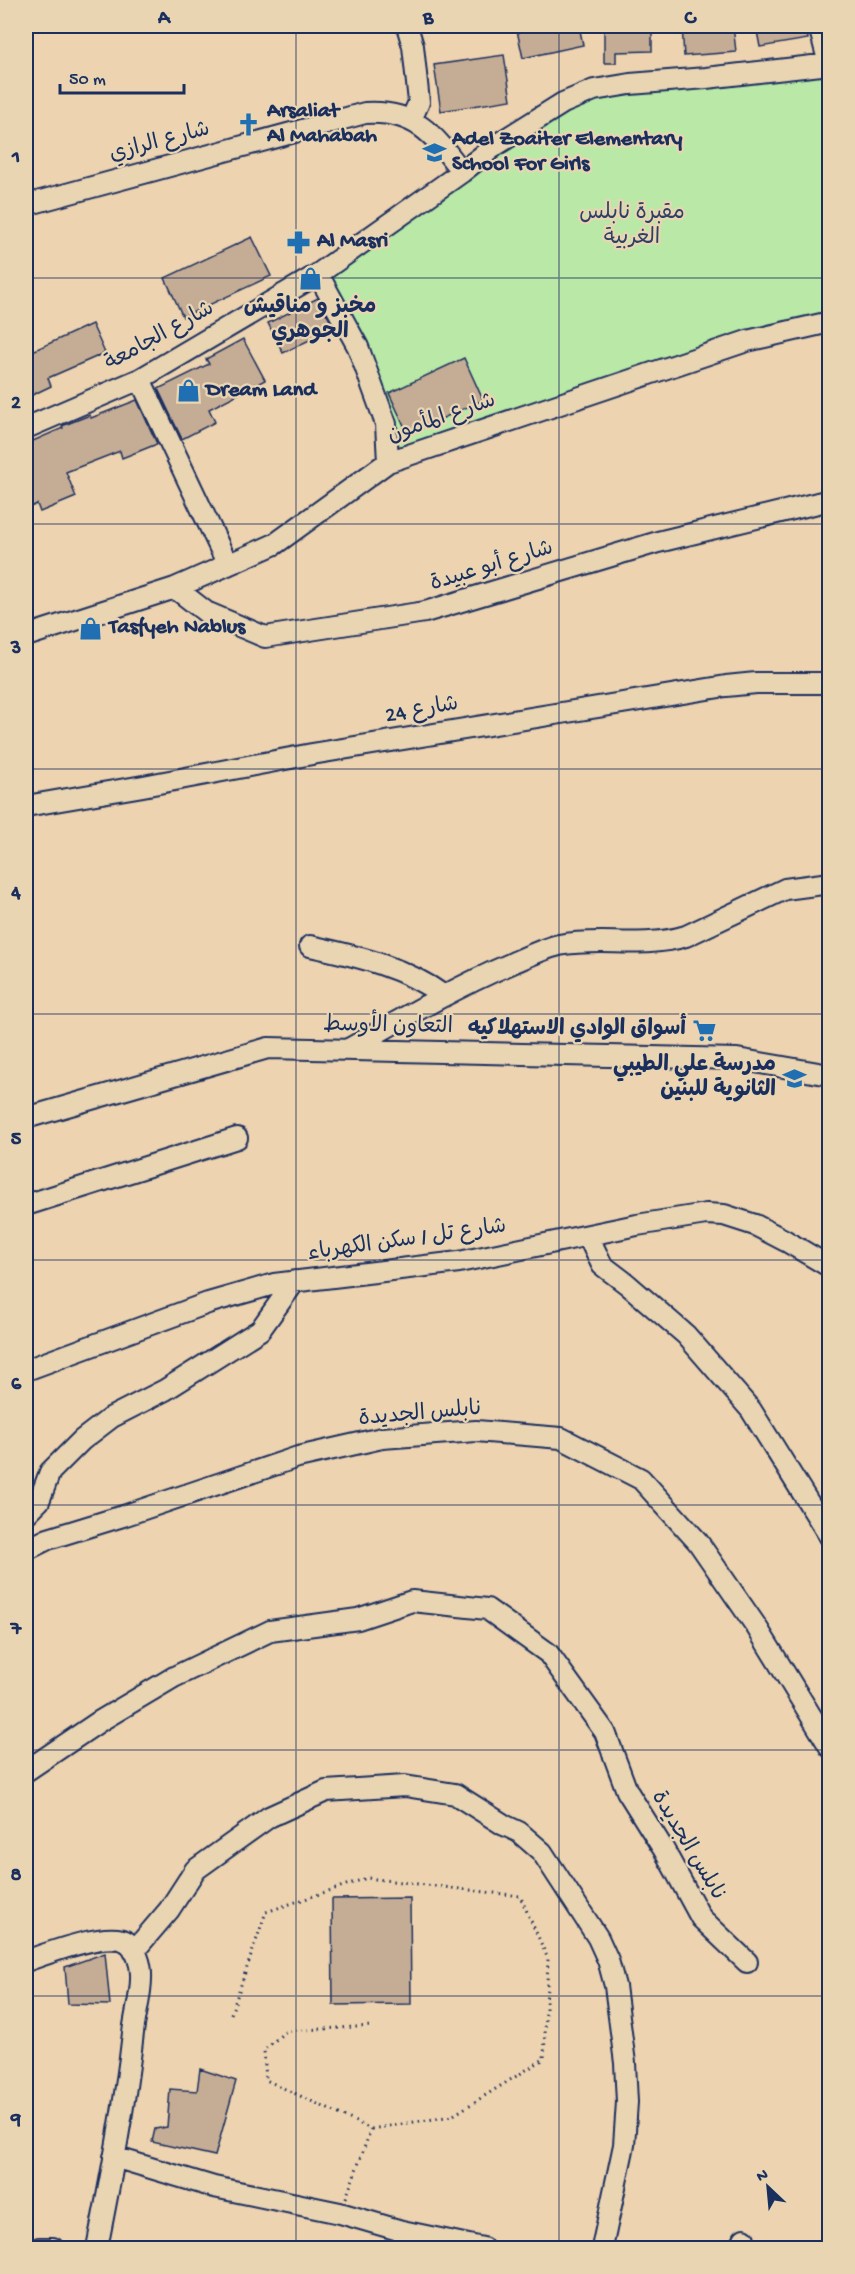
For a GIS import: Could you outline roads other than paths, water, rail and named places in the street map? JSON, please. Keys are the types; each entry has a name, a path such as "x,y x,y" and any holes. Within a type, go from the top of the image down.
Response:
{"street":[{"path":"407,26 413,46 419,102 411,120"},
{"path":"819,26 829,64"},
{"name":"شارع الجامعة","path":"26,428 140,379 318,274 462,172 495,145 563,103 594,90 630,84 829,64"},
{"name":"شارع الرازي","path":"26,205 365,113 390,113 411,120 434,136 462,172"},
{"path":"318,274 358,347 386,424 388,462"},
{"name":"شارع المأمون","path":"26,636 175,588 275,544 388,462 747,341 830,322"},
{"path":"140,379 228,565"},
{"name":"شارع أبو عبيدة","path":"175,588 206,612 265,637 425,612 658,542 830,500"},
{"name":"شارع 24","path":"26,806 324,752 714,687 756,683 830,683"},
{"path":"347,1050 490,973 552,948 570,944 645,943 671,940 686,936 785,889 830,883"},
{"path":"310,946 350,954 384,965 424,981 444,996"},
{"name":"التعاون الأوسط","path":"26,1118 268,1048 736,1059 830,1076"},
{"path":"26,1205 237,1138"},
{"name":"شارع تل / سكن الكهرباء","path":"26,1371 208,1302 259,1288 295,1281 428,1267 668,1219 706,1214 724,1215 765,1230 830,1267"},
{"path":"588,1236 602,1265 686,1335 751,1410 830,1537"},
{"path":"26,1514 39,1501 50,1472 82,1440 112,1417 165,1390 260,1330 295,1281"},
{"name":"نابلس الجديدة","path":"26,1550 48,1539 298,1457 382,1438 476,1431 561,1438 641,1479 698,1542 756,1626 830,1747"},
{"name":"نابلس الجديدة","path":"26,1771 100,1721 174,1677 270,1631 357,1619 411,1601 487,1609 548,1653 605,1732 627,1791 664,1850 701,1918 747,1962"},
{"path":"134,1951 169,1910 195,1870 269,1817 326,1791 405,1786 455,1794 519,1832 542,1852 598,1938 608,1960 615,1986 624,2053 627,2102 624,2145 603,2248"},
{"path":"26,1961 75,1944 104,1939 124,1940 134,1951 140,1965 141,1981 114,2157 97,2248"},
{"path":"114,2157 214,2187 340,2213 402,2231 483,2248"},
{"path":"39,2248 53,2248"}],"place":[{"name":"Arsaliat Al Mahabah","path":"249,125"},
{"name":"Adel Zoaiter Elementary School For Girls","path":"434,153"},
{"name":"Al Masri","path":"299,242"},
{"name":"مخبز و مناقيش الجوهري","path":"310,279"},
{"name":"Dream Land","path":"188,391"},
{"name":"Tasfyeh Nablus","path":"91,628"},
{"name":"أسواق الوادي الاستهلاكيه","path":"704,1030"},
{"name":"مدرسة علي الطيبي الثانوية للبنين","path":"794,1079"}],"park label":[{"name":"مقبرة نابلس الغربية","path":"632,226"}]}
